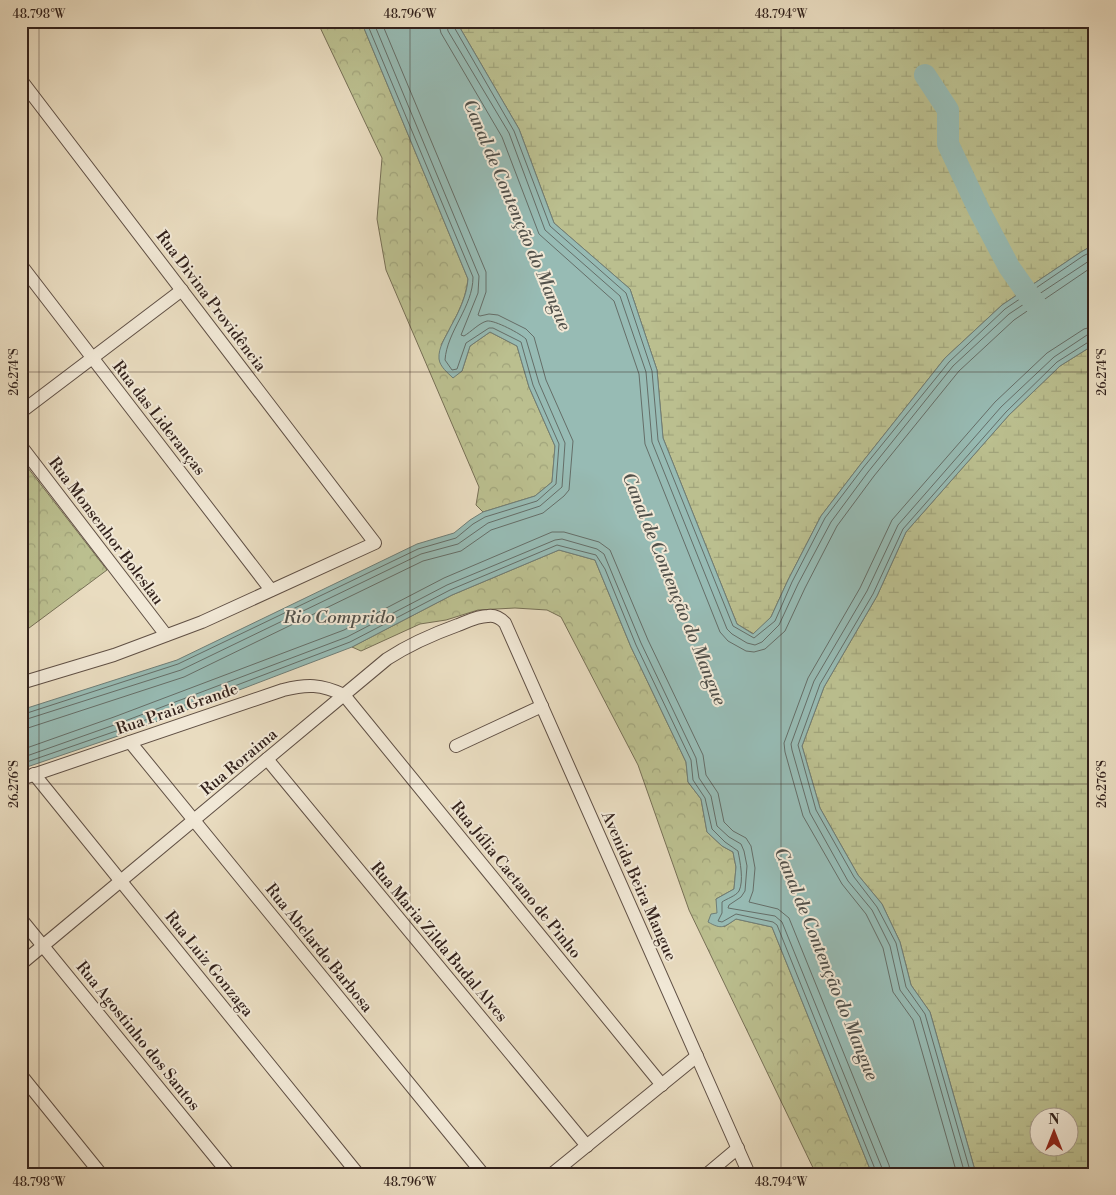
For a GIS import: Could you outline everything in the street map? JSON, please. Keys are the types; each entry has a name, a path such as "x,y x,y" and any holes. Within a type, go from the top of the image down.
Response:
{"street":[{"name":"Rua Divina Providência","path":"21,80 375,542 272,590"},
{"name":"Rua das Lideranças","path":"21,265 272,590"},
{"path":"21,412 182,290"},
{"name":"Rua Monsenhor Boleslau","path":"21,446 166,635"},
{"path":"23,681 94,662 202,622 272,590"},
{"name":"Rua Roraima","path":"21,964 387,659 413,644 480,617 494,616"},
{"name":"Avenida Beira Mangue","path":"494,616 505,623 749,1174"},
{"name":"Rua Praia Grande","path":"21,779 294,687 320,686 344,695"},
{"name":"Rua Júlia Caetano de Pinho","path":"344,695 662,1085"},
{"path":"456,746 542,706"},
{"name":"Rua Abelardo Barbosa","path":"130,742 483,1174"},
{"name":"Rua Maria Zilda Budal Alves","path":"267,760 587,1146"},
{"name":"Rua Luiz Gonzaga","path":"34,774 358,1174"},
{"name":"Rua Agostinho dos Santos","path":"21,919 229,1174"},
{"path":"552,1174 697,1056"},
{"path":"21,1075 101,1174"},
{"path":"707,1174 738,1148"}],"green space":[{"path":"317,21 361,21 468,279 461,304 441,345 462,371 470,346 490,332 517,346 529,387 555,446 552,482 535,496 483,512 476,505 479,487 386,270 377,219 382,158"},
{"path":"456,21 1095,21 1095,244 1002,305 945,358 821,516 771,617 754,634 737,624 663,438 657,370 630,289 554,223 519,129"},
{"path":"1095,344 1095,1174 976,1174 930,1012 911,985 900,942 882,904 858,875 820,808 802,746 824,687 877,596 906,532 1009,415 1060,366"},
{"path":"21,459 107,570 21,634"},
{"path":"559,550 595,560 631,647 686,762 688,782 701,799 707,832 722,846 733,852 736,867 734,889 716,899 724,927 736,919 772,927 872,1174 816,1174 689,910 638,765 561,617 547,610 515,608 478,610 446,620 420,624 361,651 352,647 452,595"}],"water":[{"path":"361,21 456,21 519,129 554,223 630,289 657,370 663,438 737,624 753,634 771,617 821,516 945,358 1002,305 1095,244 1095,344 1060,366 1009,415 906,532 877,596 824,687 802,746 820,808 858,875 882,904 900,942 911,985 930,1012 976,1174 872,1174 772,927 736,919 720,927 708,922 711,914 717,913 716,899 734,889 736,867 733,852 722,846 707,832 701,799 688,782 686,762 631,647 595,560 559,550 452,595 352,647 121,735 21,769 21,710 177,660 417,544 454,533 483,512 535,496 552,482 555,446 529,387 517,346 490,332 470,346 462,371 453,378 441,365 439,355 441,346 462,303 468,279"}],"waterway":[{"path":"925,75 948,110 948,144 979,210 1009,267 1043,315"}],"water label":[{"name":"Canal de Contenção do Mangue","path":"517,215"},
{"name":"Canal de Contenção do Mangue","path":"674,589"},
{"name":"Rio Comprido","path":"339,617"},
{"name":"Canal de Contenção do Mangue","path":"826,964"}]}
